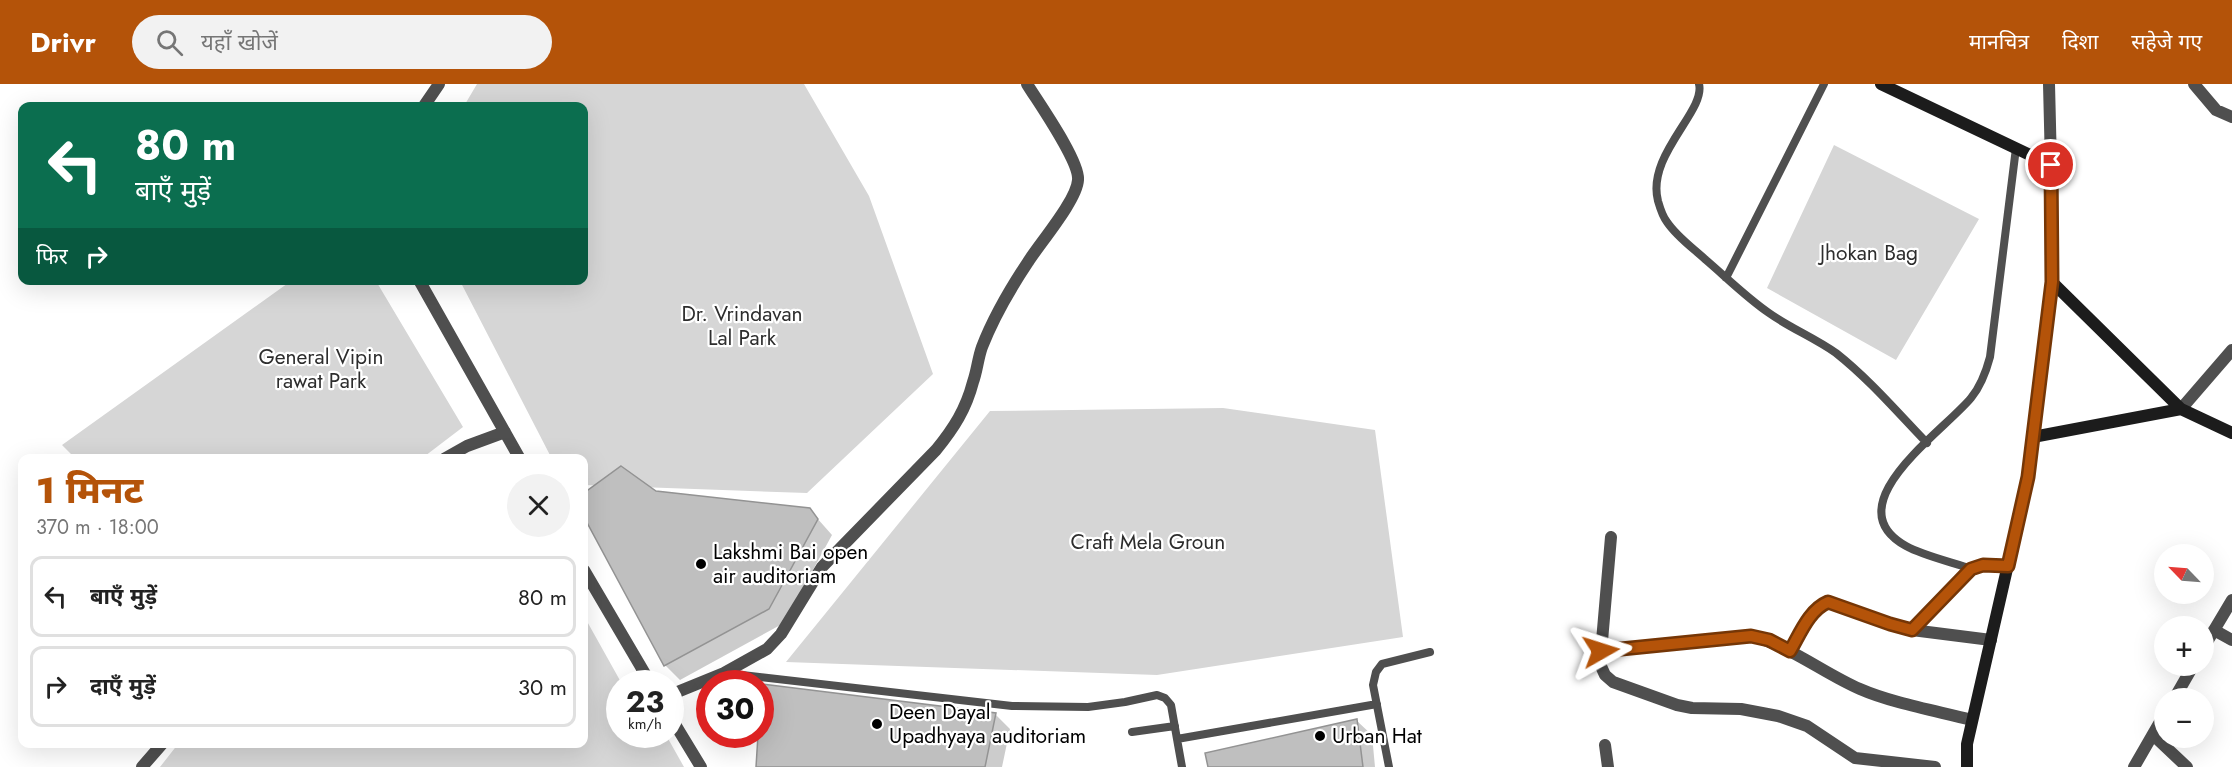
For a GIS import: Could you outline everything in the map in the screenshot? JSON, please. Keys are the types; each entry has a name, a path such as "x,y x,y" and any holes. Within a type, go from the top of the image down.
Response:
{"street":[{"path":"427,102 439,84"},
{"path":"730,670 767,649 822,567 953,430 964,410 981,350 1003,302 1076,191 1079,179 1076,167 1027,84"},
{"path":"1881,84 2051,165"},
{"path":"1966,767 1966,744 2028,477 2052,282 2048,84"},
{"path":"2194,84 2216,110 2232,117"},
{"path":"2052,282 2181,409 2232,433"},
{"path":"422,285 517,454"},
{"path":"2033,437 2181,409 2232,350"},
{"path":"453,454 467,446 505,432"},
{"path":"1611,537 1599,664 1605,675 1613,682 1677,705 1692,708 1750,710 1778,716 1807,726 1855,758 1935,767"},
{"path":"1912,630 1971,569 1983,565 2008,566"},
{"path":"588,577 643,670"},
{"path":"2232,600 2214,630 2232,640"},
{"path":"1790,651 1813,613 1820,605 1828,602 1912,630 1991,640"},
{"path":"1601,651 1751,636 1769,640 1859,688 1882,697 1972,720"},
{"path":"2134,767 2153,735 2187,767"},
{"path":"684,739 701,767"},
{"path":"1605,745 1608,767"},
{"path":"142,767 159,748"}],"lane":[{"path":"1699,84 1696,100 1661,160 1657,181 1657,200 1665,220 1676,233 1726,278 1769,313 1833,352 1854,368 1927,443"},
{"path":"1726,278 1824,84"},
{"path":"1971,569 1907,547 1890,534 1881,519 1882,501 1894,476 1972,398 1985,377 1990,357 2016,148"},
{"path":"1389,767 1373,685 1376,672 1382,664 1430,652"},
{"path":"774,679 1012,706 1088,707 1157,695 1165,698 1171,705 1182,767"},
{"path":"1177,739 1377,704"},
{"path":"1132,732 1175,726"}],"green space":[{"name":"Dr. Vrindavan Lal Park","path":"477,84 804,84 869,196 933,374 807,493 588,485 588,454 549,454 462,285 588,285 588,102 466,102"},
{"name":"Jhokan Bag","path":"1834,145 1979,219 1896,360 1767,288"},
{"name":"General Vipin rawat Park","path":"285,285 378,285 463,427 428,454 71,454 62,445"},
{"name":"Craft Mela Groun","path":"1223,408 1375,430 1403,637 1157,675 786,662 990,411"},
{"path":"588,623 614,670 606,670 606,748 673,748 684,767 160,767 175,748 588,748"}],"building":[{"name":"Lakshmi Bai open air auditoriam","path":"621,466 656,491 810,508 818,519 769,609 664,666 588,524 588,490"},
{"name":"Deen Dayal Upadhyaya auditoriam","path":"774,685 996,713 985,767 756,767 757,748 774,748"},
{"name":"Urban Hat","path":"1357,719 1363,767 1208,767 1205,753"}],"place":[{"name":"Lakshmi Bai open air auditoriam","path":"701,564"},
{"name":"Deen Dayal Upadhyaya auditoriam","path":"877,724"},
{"name":"Urban Hat","path":"1320,736"}],"route":[{"path":"1601,651 1751,636 1769,640 1790,651 1813,613 1820,605 1828,602 1912,630 1971,569 1983,565 2008,566 2028,477 2052,282 2051,165"}]}
